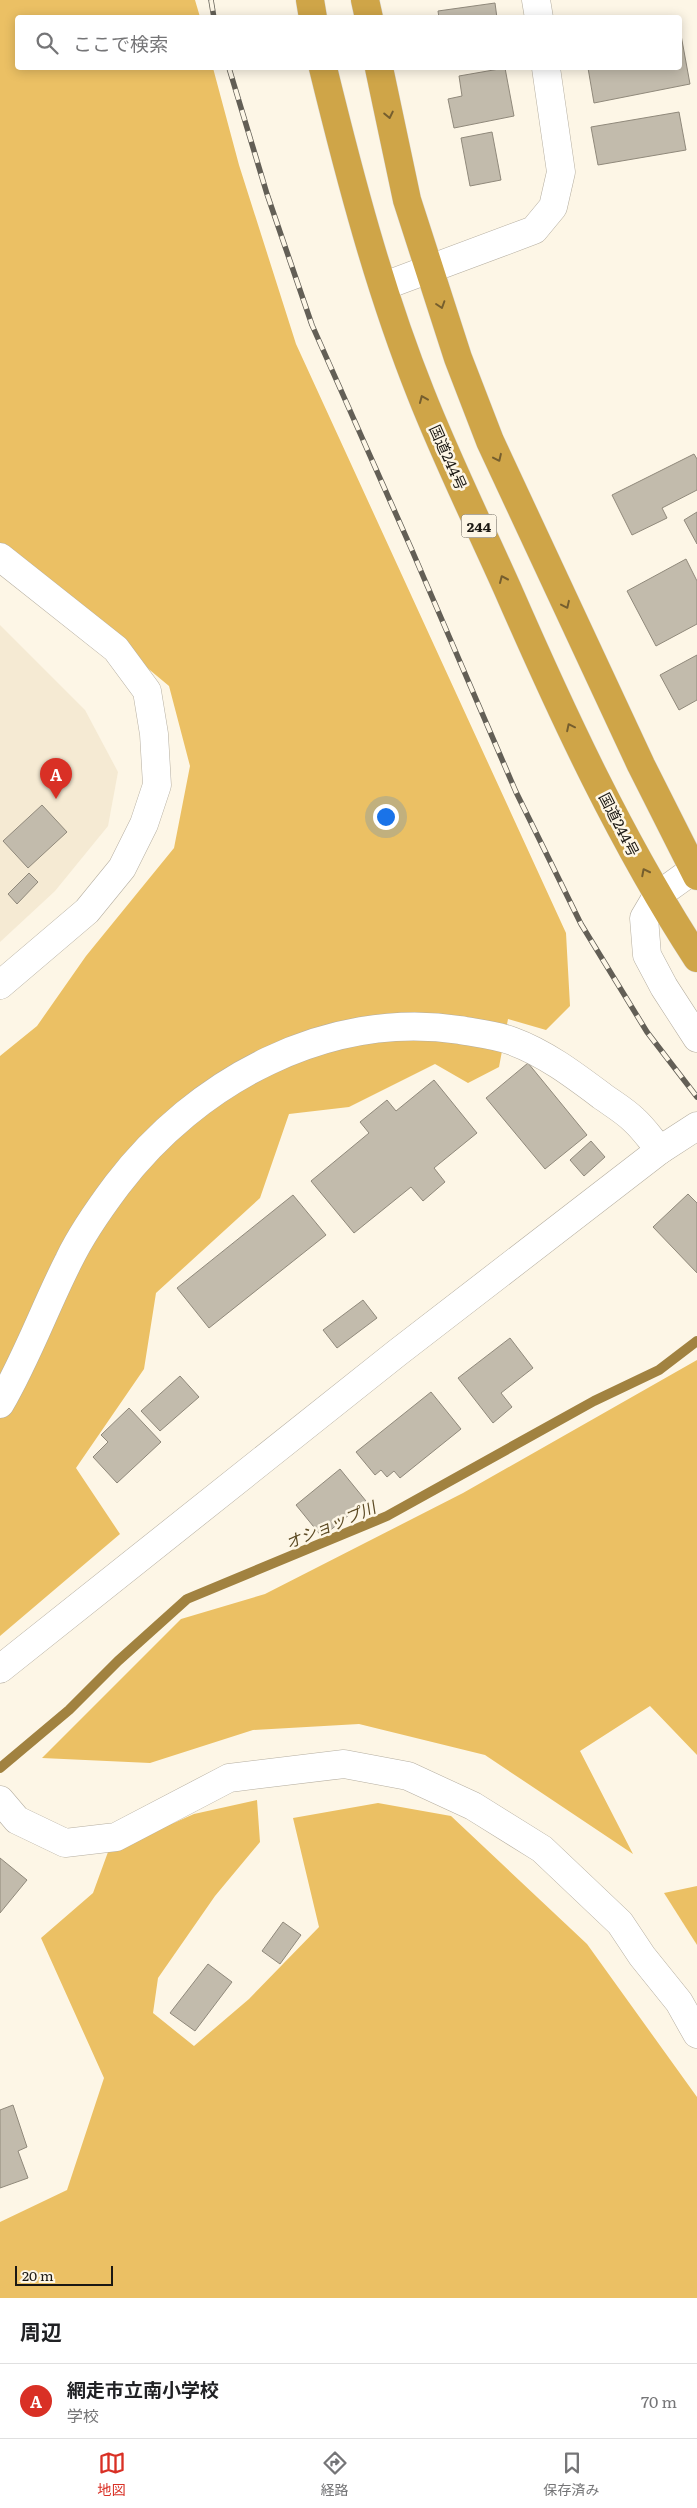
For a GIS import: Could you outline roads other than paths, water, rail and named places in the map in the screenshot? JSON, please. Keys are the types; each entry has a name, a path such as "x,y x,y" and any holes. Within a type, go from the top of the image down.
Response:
{"highway":[{"path":"310,0 313,15"},
{"path":"365,0 368,15"},
{"name":"国道244号","path":"324,70 349,173 384,286 421,394 570,728 657,896 697,958"},
{"path":"379,70 407,200 458,358 490,441 641,765 695,873"}],"street":[{"path":"536,0 538,15"},
{"path":"384,286 534,230 553,207 561,172 546,70"},
{"path":"0,557 116,649 147,691 154,734 157,785 144,824 122,868 87,911 0,985"},
{"path":"695,873 657,896 644,918 647,955 664,987 697,1038"},
{"path":"0,1404 70,1258 92,1219 118,1184 146,1150 181,1118 216,1091 286,1051 358,1031 428,1025 510,1040 552,1060 635,1120 660,1150"},
{"path":"0,1669 389,1359 660,1150 697,1126"},
{"path":"9,1810 65,1843 116,1837 229,1778 344,1764 408,1776 473,1806 542,1849 620,1923 642,1956 679,2002 697,2034"}],"waterway":[{"name":"オショップ川","path":"0,1768 69,1710 118,1661 187,1599 387,1516 594,1401 659,1370 697,1341"}],"railway":[{"path":"211,0 214,15"},
{"path":"230,70 267,194 312,325 516,792 581,924 647,1032 697,1097"}],"place":[{"name":"網走市立南小学校","path":"56,799"}]}
